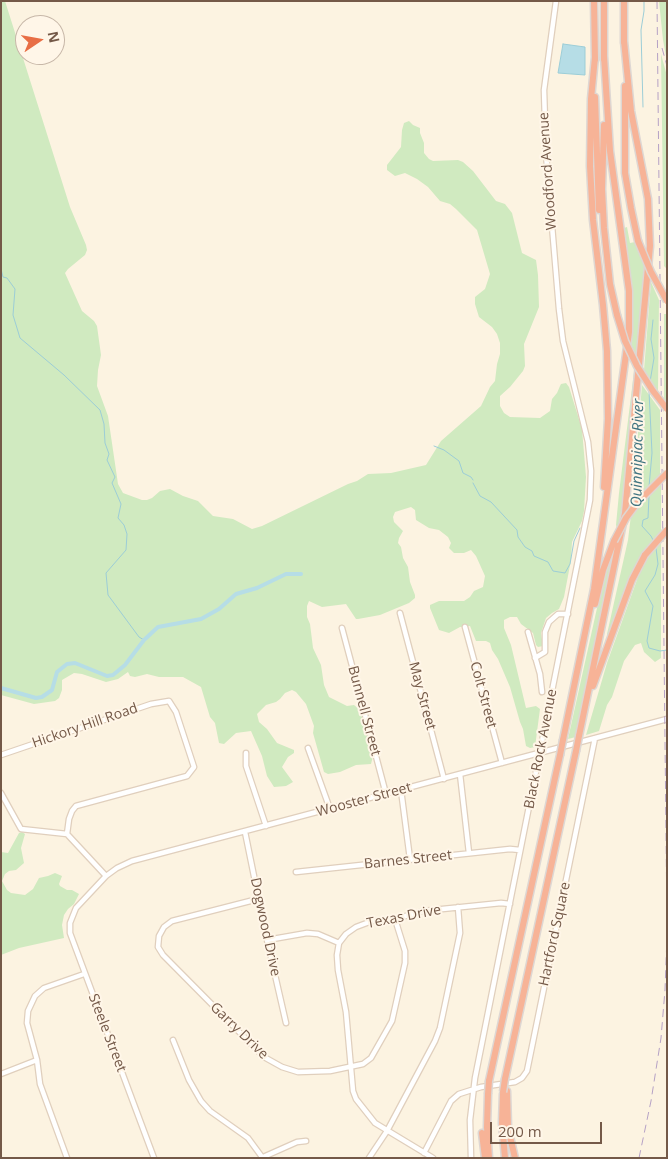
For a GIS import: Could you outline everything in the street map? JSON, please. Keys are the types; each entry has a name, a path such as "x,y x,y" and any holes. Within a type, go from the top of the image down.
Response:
{"highway":[{"path":"594,1 598,205 602,239 617,315 625,341 637,366 667,409"},
{"path":"604,1 602,195 607,260"},
{"path":"624,1 625,173 629,202 638,240 651,272 667,301"},
{"path":"505,1158 502,1123 510,1051 619,549 626,506 650,246 648,199 631,111 624,41"},
{"path":"484,1158 482,1121 489,1081 576,683 599,550 627,354 630,318 628,282 609,135 604,56"},
{"path":"594,57 590,121 590,183 605,329 608,402 599,550"},
{"path":"576,683 602,576 614,541 626,518 638,502 667,473"},
{"path":"583,718 632,580 645,555 667,530"},
{"path":"505,1091 508,1128 515,1158"},
{"path":"487,1097 486,1127 489,1158"}],"street":[{"name":"Woodford Avenue","path":"556,1 544,90 544,118 557,293 563,341"},
{"name":"Black Rock Avenue","path":"471,1158 470,1120 473,1090 588,515 591,470 586,428 563,341"},
{"name":"May Street","path":"400,613 444,779"},
{"path":"535,658 545,652 545,632 549,622 558,614 568,614"},
{"name":"Colt Street","path":"465,627 502,763"},
{"name":"Bunnell Street","path":"342,628 386,794"},
{"path":"528,632 542,692"},
{"name":"Hickory Hill Road","path":"1,755 152,704 169,701 176,712 194,766 188,776 76,806 69,819 68,834"},
{"name":"Wooster Street","path":"76,908 106,876 132,861 667,719"},
{"name":"Hartford Square","path":"424,1153 450,1102 459,1094 515,1082 522,1078 527,1069 594,738"},
{"path":"308,748 330,809"},
{"path":"246,753 246,766 266,826"},
{"path":"460,774 469,853"},
{"path":"401,790 410,859"},
{"path":"1,793 21,829 68,834 106,876"},
{"name":"Dogwood Drive","path":"245,832 286,1023"},
{"name":"Barnes Street","path":"296,872 469,853 510,849 520,850"},
{"name":"Garry Drive","path":"258,899 172,921 164,927 159,936 158,947 163,955 264,1058 298,1072 330,1071 363,1064 371,1058 392,1021 405,963 405,951 396,918"},
{"name":"Texas Drive","path":"339,942 356,927 372,920 396,918 423,911 501,903 510,904"},
{"path":"369,1158 387,1131 440,1028 460,933 458,907"},
{"name":"Steele Street","path":"76,908 70,923 70,933 154,1158"},
{"path":"267,940 307,933 318,934 339,942 337,955 338,970 346,1012 353,1091 356,1099 375,1123 433,1158"},
{"path":"67,1158 40,1084 37,1060 27,1023 30,1003 44,988 84,974"},
{"path":"173,1040 188,1080 201,1101 210,1111 248,1138 262,1157 297,1142 306,1141"},
{"path":"1,1074 37,1060"}],"green space":[{"path":"1,1 5,1 15,33 15,65 25,65 70,207 86,245 85,255 65,273 82,311 97,326 101,355 97,386 108,416 118,484 123,493 142,500 147,500 160,491 170,489 198,501 213,516 233,519 252,529 357,481 368,474 391,473 426,465 441,441 481,406 495,381 500,343 492,327 479,317 475,304 475,297 485,289 490,274 477,230 456,209 450,204 440,201 428,187 417,179 405,173 395,176 387,170 387,165 401,147 404,123 409,121 420,128 424,143 424,153 429,159 433,161 458,160 463,162 473,171 496,201 505,204 512,213 522,253 536,260 539,307 524,344 525,366 510,387 500,396 500,406 504,413 510,417 540,418 550,411 552,399 561,384 566,383 569,387 582,429 586,477 584,511 582,521 572,542 571,560 564,597 559,609 546,618 541,633 543,646 538,647 536,645 533,633 521,624 517,617 510,617 504,620 504,628 511,645 526,708 536,706 540,709 535,747 530,748 526,746 523,729 510,687 490,643 476,641 470,626 460,627 449,633 439,630 430,608 430,605 439,601 464,601 474,591 483,587 485,576 476,556 471,550 464,553 454,553 449,548 451,543 448,537 439,530 429,528 416,520 415,510 411,507 395,512 393,517 394,522 403,531 398,543 408,567 415,598 409,603 380,615 358,619 356,619 346,604 322,607 309,601 307,606 307,617 310,624 313,648 321,665 324,685 329,697 347,706 354,705 360,710 373,756 371,764 356,765 340,772 328,774 324,772 313,733 314,726 306,704 292,690 285,693 276,702 266,705 257,714 259,722 267,729 277,743 294,750 294,753 288,757 282,767 293,782 286,786 274,787 267,776 262,756 251,731 236,733 224,744 219,743 215,723 210,717 201,687 183,677 159,677 147,674 135,677 130,676 128,672 118,679 106,682 74,673 62,680 62,690 59,698 55,701 34,704 1,695"},
{"path":"659,1 667,1 667,61 663,40"},
{"path":"661,54 667,76 667,269 664,266"},
{"path":"627,227 630,243 635,242 646,271 638,359 631,345 633,295 624,228"},
{"path":"651,282 659,300 658,392 644,370"},
{"path":"664,314 667,314 667,402 664,399"},
{"path":"634,372 637,377 622,520 617,528 619,493"},
{"path":"642,385 660,410 660,475 632,505"},
{"path":"661,482 661,532 641,558 608,636 628,540 631,515"},
{"path":"661,540 661,658 655,662 644,652 641,643 635,645 624,661 599,731 586,735 607,663 638,577 648,557"},
{"path":"616,542 614,564 576,737 568,739 601,590"},
{"path":"19,833 25,834 21,848 24,863 16,870 5,874 2,881 7,890 11,893 25,895 33,889 39,878 55,873 62,876 60,886 79,894 74,904 64,915 62,925 64,938 19,948 1,955 1,852 8,853"}],"water":[{"path":"563,44 585,47 585,75 558,73"}],"waterway":[{"name":"Quinnipiac River","path":"643,107 641,30 644,1"},
{"path":"1,269 3,277 7,278 15,289 13,315 20,338 64,375 100,410 104,424 105,443 109,454 107,460 115,477 112,483 121,504 118,518 124,525 127,534 126,550 106,573 108,595 139,637 144,640"},
{"name":"Quinnipiac River","path":"650,382 654,358 651,339 653,320"},
{"name":"Quinnipiac River","path":"649,391 652,453 649,487"},
{"path":"434,446 444,450 459,461 463,473 473,480"},
{"path":"473,483 480,496 491,502 517,530 518,537 525,547 532,551 534,556 548,562 553,571 565,573 570,564 574,541 580,528"},
{"name":"Quinnipiac River","path":"649,496 648,518 643,520 642,526 654,542"},
{"name":"Quinnipiac River","path":"656,548 658,564 655,575 645,591 653,606 647,641 649,648 660,651 667,650"},
{"path":"1,688 36,698 42,697 52,690 57,672 67,664 75,663 107,676 113,675 125,665 144,640 158,627 201,619 219,609 236,594 257,588 286,574 301,574"}],"railway":[{"path":"657,1 667,925"},
{"path":"662,48 667,66"},
{"path":"639,1158 651,1101 661,1038 667,936"}]}
